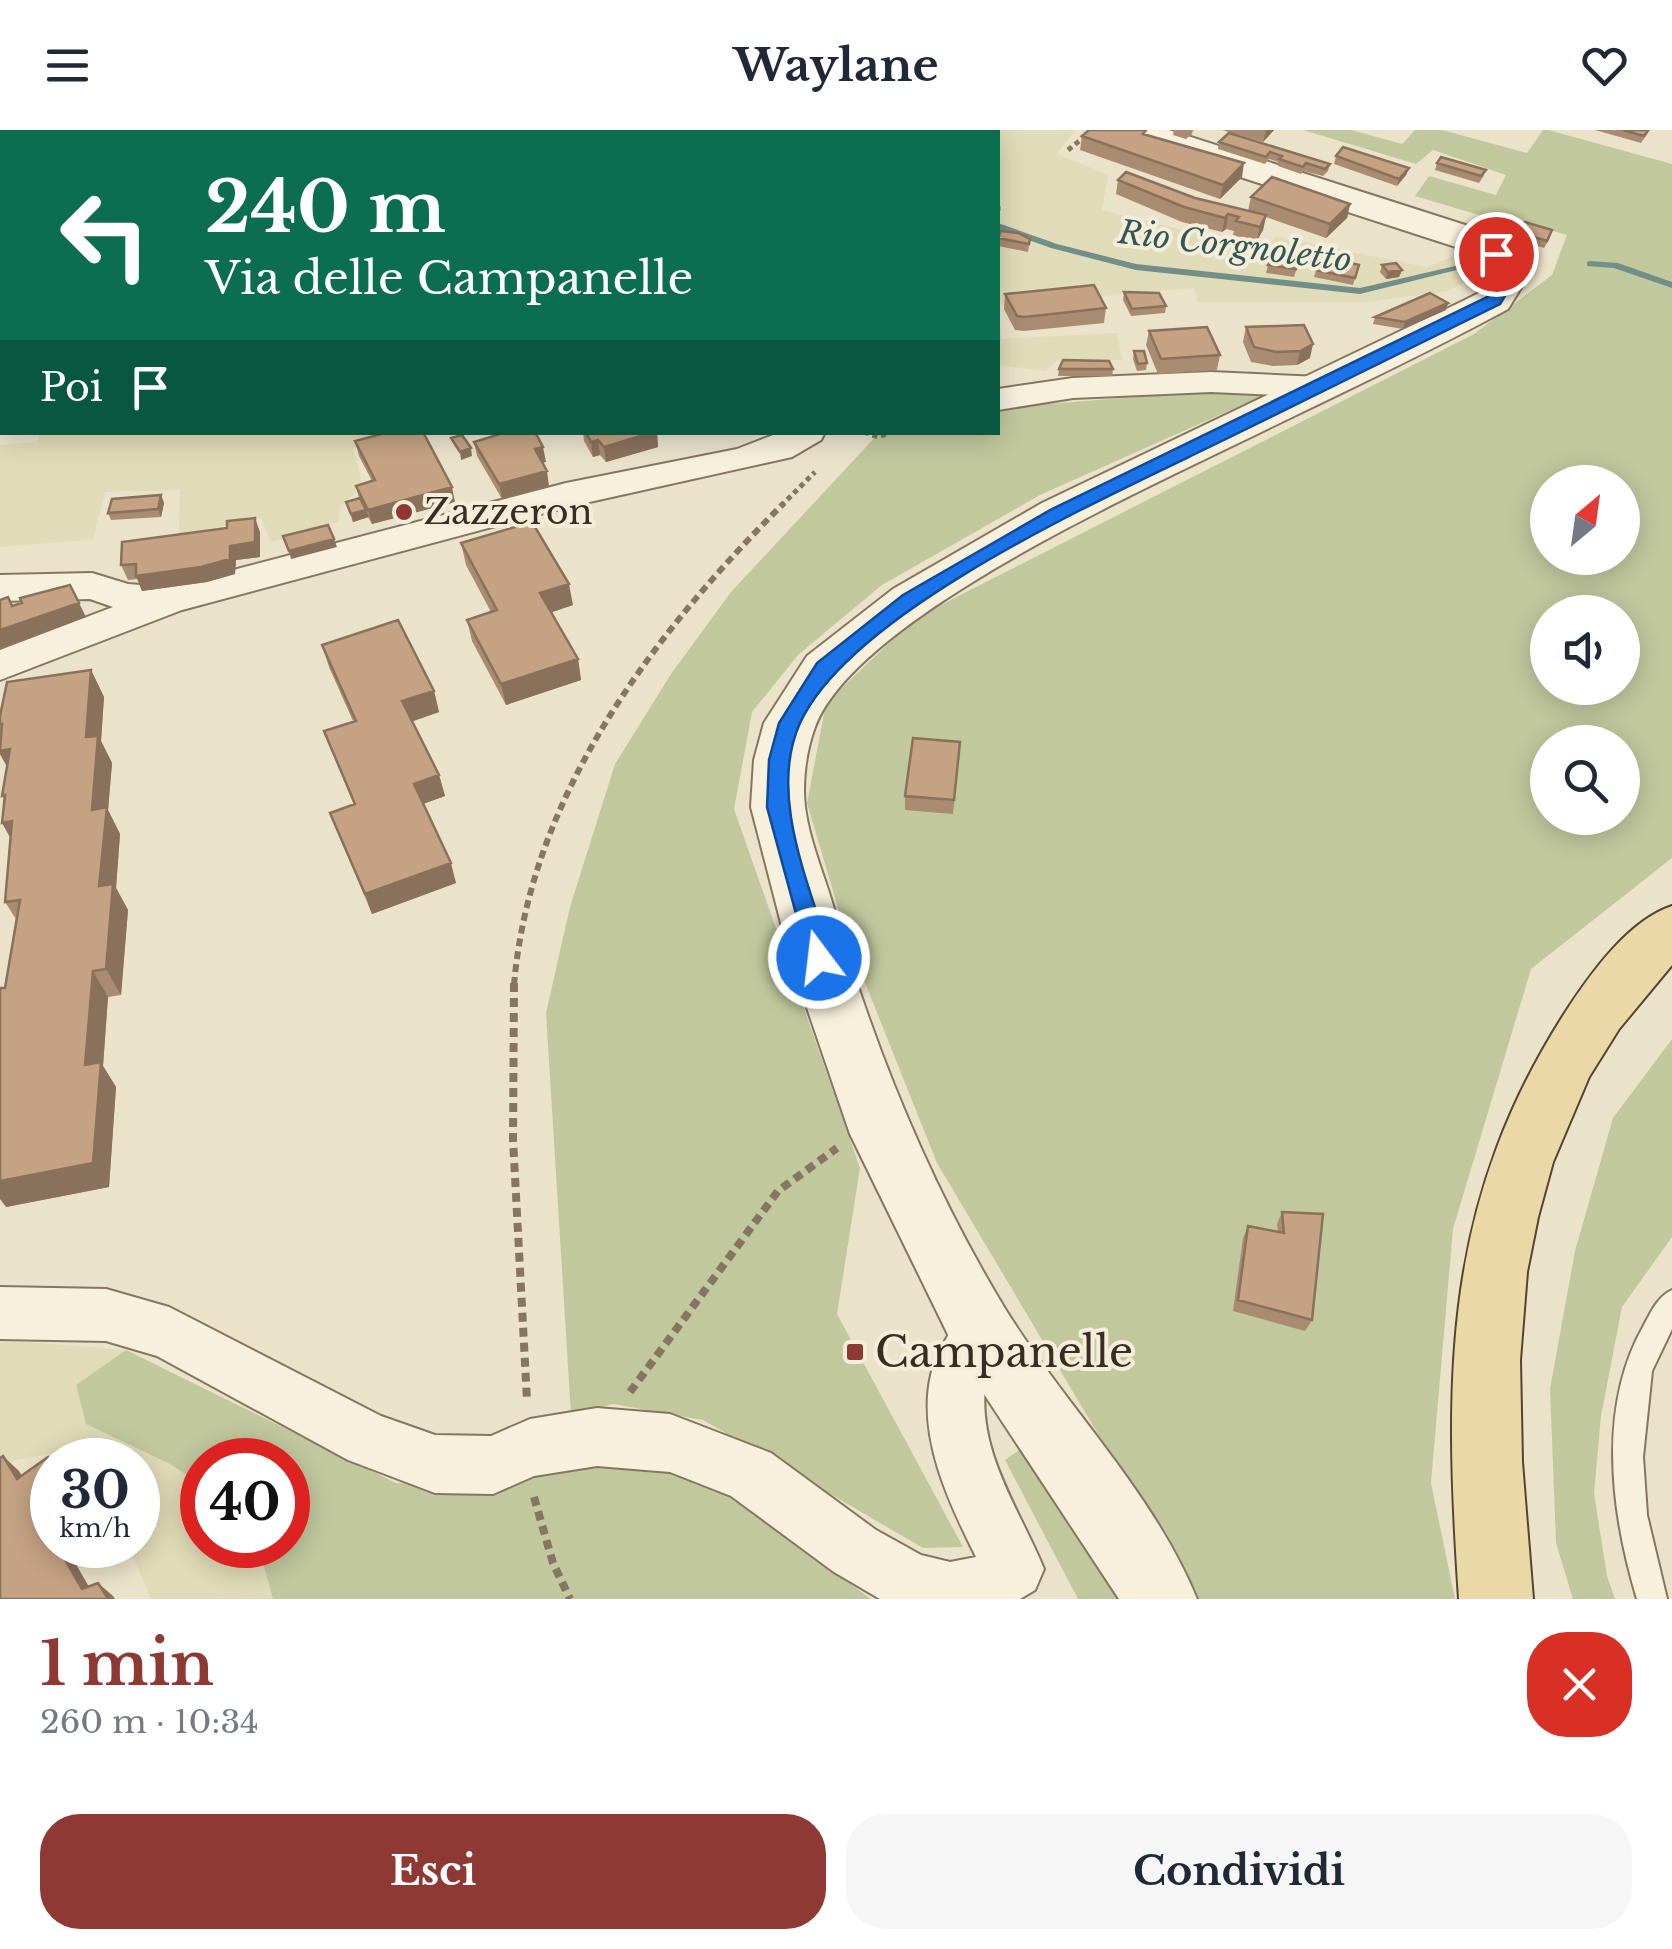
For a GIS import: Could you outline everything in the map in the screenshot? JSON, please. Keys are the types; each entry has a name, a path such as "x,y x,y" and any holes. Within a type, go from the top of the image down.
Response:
{"main road":[{"path":"1496,1599 1485,1458 1488,1324 1510,1210 1540,1114 1580,1036 1627,972 1672,929"},
{"path":"1485,1458 1531,1599"}],"street":[{"path":"1134,130 1474,240 1505,265 1508,278 1494,300 1058,514 910,600 849,645 804,695 790,723 780,760 778,807 819,958 881,1134 982,1330 1122,1534 1160,1599"},
{"path":"1000,400 1073,388 1192,382 1319,386"},
{"path":"0,666 170,600 566,495 778,449 817,446"},
{"path":"0,588 92,586 126,597 170,600"},
{"path":"0,1313 106,1315 169,1333 368,1440 434,1464 494,1465 530,1448 597,1437 670,1444 750,1474 855,1551 911,1583 950,1592 985,1585 1014,1569 988,1519 958,1434 958,1377 982,1330"}],"lane":[{"path":"1652,1599 1633,1529 1630,1429 1638,1368 1672,1302"}],"path":[{"path":"1068,150 1093,130"},
{"path":"570,1599 534,1507 510,1141 516,969 548,849 579,777 625,690 666,631 817,446"},
{"path":"597,1437 778,1191 830,1150 881,1134"}],"shaded area":[{"path":"1000,130 1075,130 1057,154 1108,175 1102,210 1260,249 1277,237 1426,267 1468,251 1468,281 1447,291 1368,302 1197,302 1195,288 1000,304"},
{"path":"1000,332 1001,339 1117,333 1122,360 1058,360 1046,371 1000,365"},
{"path":"40,435 410,435 353,448 363,487 340,506 339,521 271,542 261,518 179,535 180,490 105,492 93,539 0,547 0,445 37,442"},
{"path":"0,1342 126,1350 76,1385 86,1424 115,1438 30,1438 30,1457 15,1460 0,1470"},
{"path":"160,1459 180,1471 180,1568 264,1568 273,1599 151,1599 138,1568 160,1568"}],"green space":[{"path":"1303,130 1351,130 1402,144 1415,130 1442,130 1527,153 1543,130 1548,130 1672,164 1672,858 1531,969 1453,1229 1431,1483 1455,1599 1196,1599 937,1163 846,935 807,803 826,703 915,618 1474,334 1552,275 1567,235 1526,223 1506,223 1415,196 1429,176 1496,195 1506,175 1433,150 1416,164"},
{"path":"1210,391 1273,391 1040,495 882,585 799,654 752,712 734,809 860,1168 837,1314 963,1547 923,1548 703,1420 613,1404 571,1415 546,1013 570,907 615,764 671,674 731,592 877,435 1000,435 1000,408"},
{"path":"1672,1039 1672,1237 1622,1307 1601,1416 1594,1493 1607,1576 1615,1599 1573,1599 1556,1543 1550,1389 1575,1251 1613,1118"},
{"path":"126,1350 305,1438 180,1438 180,1471 160,1459 160,1438 115,1438 86,1424 76,1385"},
{"path":"1034,1440 1133,1599 1078,1599 1005,1460"},
{"path":"310,1441 396,1483 489,1482 593,1459 705,1479 871,1599 273,1599 264,1568 310,1568"}],"building":[{"path":"1089,130 1146,130 1143,134 1244,163 1223,185 1082,136"},
{"path":"1623,130 1648,130 1644,136"},
{"path":"1229,133 1330,164 1325,169 1306,163 1303,167 1270,152 1266,157 1219,142"},
{"path":"1343,147 1409,168 1399,179 1336,156"},
{"path":"1441,157 1486,170 1481,176 1437,163"},
{"path":"1126,172 1195,198 1266,215 1260,227 1236,221 1239,217 1228,214 1225,218 1184,207 1118,180"},
{"path":"1272,177 1350,204 1330,224 1251,197"},
{"path":"1525,222 1552,230 1547,241 1518,232"},
{"path":"1000,233 1018,233 1030,239 1029,244 1000,238"},
{"path":"1321,256 1359,265 1355,278 1316,270"},
{"path":"1271,260 1299,261 1296,269 1268,265"},
{"path":"1396,263 1402,270 1388,272 1382,265"},
{"path":"1094,285 1106,308 1017,316 1005,294"},
{"path":"1124,292 1159,293 1166,306 1132,309"},
{"path":"1430,293 1448,303 1405,322 1375,317"},
{"path":"1304,325 1313,344 1300,351 1276,352 1254,347 1246,327"},
{"path":"1207,327 1220,355 1161,359 1149,331"},
{"path":"1134,351 1144,351 1147,363 1138,364"},
{"path":"1063,360 1109,361 1113,369 1059,369"},
{"path":"378,435 425,435 452,487 368,510 356,486 375,480 355,441"},
{"path":"462,435 471,448 460,452 451,438"},
{"path":"497,435 537,435 543,447 535,449 547,471 499,484 474,442"},
{"path":"588,435 644,435 604,447 598,440 591,442"},
{"path":"161,495 158,509 108,513 112,499"},
{"path":"360,498 366,510 351,514 346,502"},
{"path":"255,518 255,542 230,546 230,559 136,576 136,564 121,565 122,542 227,528 227,521"},
{"path":"532,522 569,584 540,593 578,659 501,684 467,620 497,610 461,543"},
{"path":"328,525 334,539 289,551 283,536"},
{"path":"70,585 79,603 0,630 0,600 8,597 12,606 22,603 20,598"},
{"path":"398,620 434,691 402,701 439,775 414,784 451,863 365,894 330,813 355,804 324,731 356,721 322,645"},
{"path":"91,670 86,737 98,736 92,810 107,807 99,886 113,884 106,969 93,971 85,1065 101,1062 93,1163 0,1181 0,988 5,988 20,900 5,902 12,821 2,823 10,749 0,751 0,716 7,682"},
{"path":"913,738 960,742 954,800 905,796"},
{"path":"1282,1212 1323,1214 1312,1320 1238,1300 1248,1226 1284,1233"},
{"path":"3,1456 17,1479 30,1470 30,1568 70,1568 82,1589 98,1583 108,1599 0,1599"}],"waterway":[{"name":"Rio Corgnoletto","path":"1000,227 1054,246 1136,267 1360,291 1468,266"},
{"name":"Rio Corgnoletto","path":"1590,264 1615,265 1672,285"}],"place":[{"name":"Zazzeron","path":"404,512"},
{"name":"Campanelle","path":"855,1352"}],"route":[{"path":"819,958 778,807 780,760 790,723 824,668 910,600 1058,514 1494,300 1508,278 1505,265 1496,254"}]}
